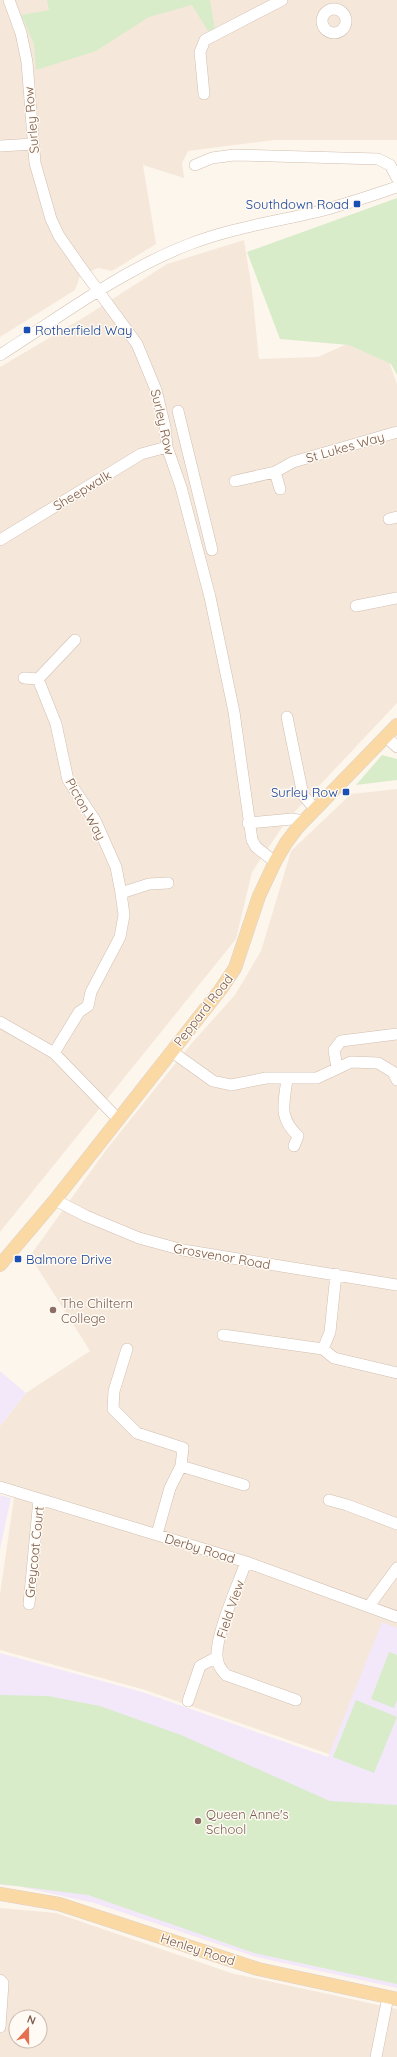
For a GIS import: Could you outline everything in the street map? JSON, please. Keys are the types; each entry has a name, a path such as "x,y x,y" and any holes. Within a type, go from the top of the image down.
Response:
{"main road":[{"name":"Peppard Road","path":"0,1265 55,1200 235,968 259,896 275,862 304,821 314,809 397,726"},
{"name":"Henley Road","path":"0,1894 59,1904 258,1969 393,1998"}],"street":[{"name":"Surley Row","path":"9,0 21,33 27,62 36,168 51,219 59,236 137,344 156,390 165,427 168,450 181,487 212,605 234,712 248,823 252,840 256,847 275,862"},
{"path":"204,94 200,52 205,40 282,0"},
{"path":"0,146 34,144"},
{"path":"195,165 212,158 234,155 378,158 390,165 397,178"},
{"path":"0,355 99,292 157,258 190,244 224,233 316,212 397,187"},
{"path":"178,411 212,550"},
{"name":"St Lukes Way","path":"236,481 275,472 293,462 397,432"},
{"name":"Sheepwalk","path":"0,540 141,454 187,448"},
{"path":"275,472 280,489"},
{"path":"356,606 397,598"},
{"path":"24,678 38,679 75,640"},
{"name":"Picton Way","path":"38,679 56,724 68,780 95,820 116,867 122,893 124,915 120,938 91,992 88,1006 79,1012 54,1053"},
{"path":"287,717 303,795 314,809"},
{"path":"386,738 397,747"},
{"path":"248,823 292,819 304,821"},
{"path":"122,893 149,884 168,883"},
{"path":"0,1022 54,1053 118,1119"},
{"path":"337,1068 334,1050 341,1041 397,1034"},
{"path":"172,1051 213,1081 231,1085 266,1078 317,1078 351,1062 378,1063 393,1072 397,1080"},
{"path":"287,1079 283,1112 288,1126 298,1136 294,1146"},
{"name":"Grosvenor Road","path":"55,1200 86,1216 126,1232 176,1248 397,1285"},
{"path":"323,1349 330,1332 336,1274"},
{"path":"223,1335 272,1337 323,1349 334,1358 397,1373"},
{"path":"127,1349 114,1391 112,1409 137,1433 183,1448 181,1466 170,1488 157,1534"},
{"path":"181,1466 244,1485"},
{"name":"Derby Road","path":"0,1487 246,1562 397,1617"},
{"name":"Greycoat Court","path":"29,1604 39,1499"},
{"path":"329,1500 348,1505 397,1524"},
{"name":"Field View","path":"216,1657 218,1641 246,1562"},
{"path":"369,1606 397,1568"},
{"path":"188,1701 200,1666 216,1657 219,1668 226,1675 296,1700"},
{"path":"0,1980 3,1983 0,2027"},
{"path":"376,2057 393,1998"}],"shaded area":[{"path":"0,0 397,0 397,140 274,140 188,151 182,163 184,178 143,165 156,244 112,271 98,268 80,276 75,290 0,337"},
{"path":"244,240 252,290 259,359 318,357 360,338 383,345 397,384 397,703 287,820 252,872 236,939 0,1232 0,367 83,318 167,264"},
{"path":"397,789 397,1778 145,1690 0,1650 0,1594 14,1498 0,1488 0,1426 26,1393 90,1351 30,1256 106,1150 191,1044 235,995 261,951 291,851 351,794"},
{"path":"0,1371 26,1393 0,1426"},
{"path":"0,1495 11,1498 0,1549"},
{"name":"Queen Anne's School","path":"382,1622 397,1628 397,1988 256,1957 94,1903 17,1886 0,1885 0,1653 142,1692 328,1757"},
{"path":"0,1908 56,1913 231,1973 397,2009 397,2057 0,2057"}],"green space":[{"path":"47,0 210,0 215,29 208,31 192,5 149,17 96,51 36,70 34,44 21,15 49,10"},
{"path":"397,198 397,375 391,364 349,345 280,339 247,252"},
{"path":"382,755 397,759 397,780 356,785"},
{"path":"389,1652 397,1655 397,1700 394,1708 371,1699"},
{"name":"Queen Anne's School","path":"0,1695 48,1696 100,1706 181,1735 330,1801 397,1805 397,1984 254,1953 88,1895 0,1884"},
{"path":"356,1700 397,1717 374,1773 333,1757"}],"place":[{"name":"Southdown Road","path":"357,204"},
{"name":"Rotherfield Way","path":"27,330"},
{"name":"Surley Row","path":"346,792"},
{"name":"Balmore Drive","path":"18,1259"},
{"name":"The Chiltern College","path":"53,1310"},
{"name":"Queen Anne's School","path":"198,1821"}]}
